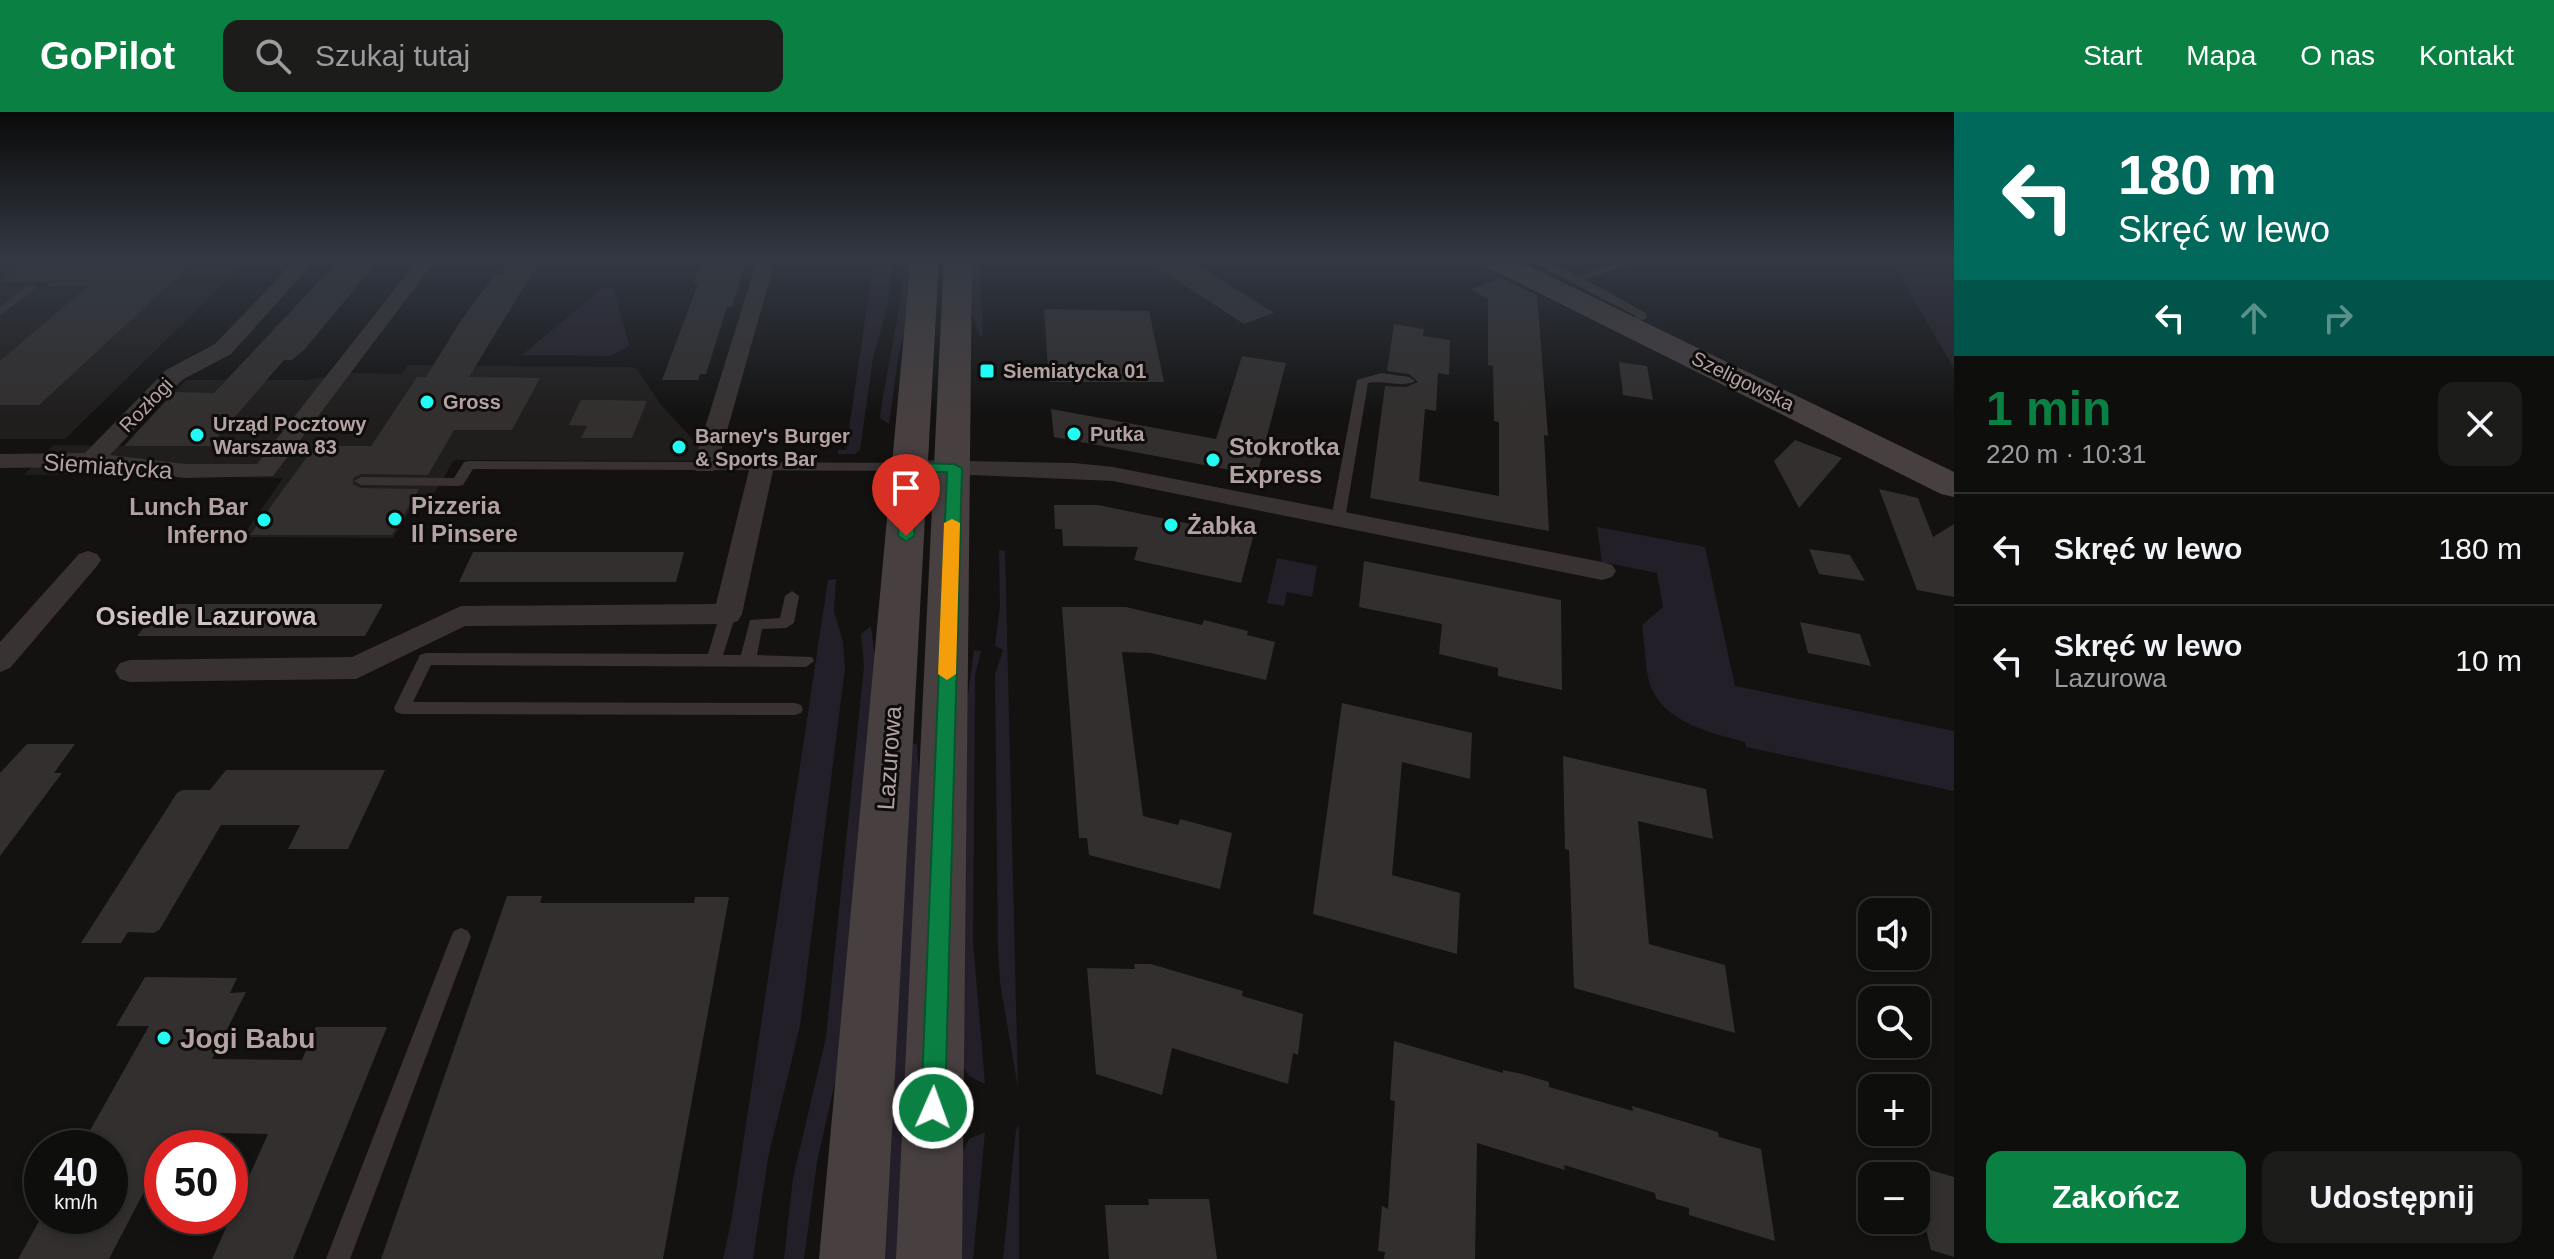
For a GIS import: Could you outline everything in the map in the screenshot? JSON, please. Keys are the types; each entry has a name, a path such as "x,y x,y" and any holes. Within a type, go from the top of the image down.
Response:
{"main road":[{"name":"Lazurowa","path":"852,1259 921,311"},
{"path":"929,1259 957,311"},
{"name":"Szeligowska","path":"1598,311 1954,486"}],"street":[{"name":"Rozłogi","path":"92,460 174,375 223,349 259,311"},
{"name":"Siemiatycka","path":"0,461 92,460 185,471 264,471 388,311"},
{"path":"705,466 751,311"},
{"path":"130,671 356,668 461,616 728,614 762,466"},
{"path":"911,467 1074,470 1113,474 1602,571"},
{"path":"0,661 88,560"}],"lane":[{"path":"1626,324 1642,318 1634,311"},
{"path":"1338,519 1363,380 1381,377 1409,381"},
{"path":"361,481 458,482 469,465 911,467"},
{"path":"748,660 755,624 786,623 792,596"},
{"path":"714,660 728,614"},
{"path":"795,709 402,708 426,659 806,661"},
{"path":"338,1259 461,937"}],"shaded area":[{"path":"0,311 196,311 65,439 0,439"},
{"path":"576,311 620,311 629,346 611,356 522,355"},
{"path":"866,311 886,311 873,358 860,450 855,454 838,454 838,450 846,450"},
{"path":"899,311 910,311 898,358 889,424 880,418"},
{"path":"972,311 982,311 983,335 980,336"},
{"path":"1920,311 1954,311 1954,369"},
{"path":"408,365 632,367 637,369 661,405 700,447 695,461 454,460 431,499 417,499 393,538 242,537 283,478 167,476 152,473 24,475 54,445 124,446 186,380 306,380 349,373 402,374"},
{"path":"1597,527 1705,547 1735,686 1954,731 1954,791 1746,747 1745,742 1691,725 1667,710 1651,687 1647,674 1642,625 1663,607 1657,573 1602,562"},
{"path":"999,550 1005,551 1018,1088 1000,982 998,951 995,675 1003,650 995,646 1000,606"},
{"path":"1277,558 1317,566 1312,597 1287,592 1284,606 1267,603"},
{"path":"836,579 834,611 843,642 845,668 800,1026 768,1158 753,1259 723,1259 732,1217 828,580"},
{"path":"871,626 876,665 838,1069 817,1162 804,1259 784,1259 793,1178 826,1037 864,666 861,634"},
{"path":"974,650 981,651 975,675 973,941 985,1084 969,1076 962,1065 966,710"},
{"path":"908,743 917,744 921,814 902,1259 876,1259"},
{"path":"1019,1125 1019,1259 1003,1259 1016,1130"},
{"path":"985,1132 973,1259 957,1259 959,1160 969,1139"}],"building":[{"path":"59,311 141,311 39,405 0,405 0,361"},
{"path":"292,311 337,311 305,349 292,360 284,360 210,446 124,446 174,392 214,393"},
{"path":"468,311 509,311 469,377 540,378 512,430 454,430 428,475 361,474 353,478 353,484 361,488 419,489 392,535 250,535 315,446 371,446 417,377 426,377"},
{"path":"688,311 726,311 706,374 700,374 698,380 662,380"},
{"path":"1044,311 1149,311 1164,382 1049,382"},
{"path":"1223,311 1274,313 1244,324"},
{"path":"1488,311 1538,311 1548,436 1544,435 1549,531 1370,498 1385,386 1406,387 1418,382 1409,374 1387,371 1394,324 1424,329 1423,336 1450,340 1449,375 1438,373 1436,411 1425,409 1419,481 1499,496 1499,422 1494,421 1493,366 1488,365"},
{"path":"1242,356 1286,363 1257,475 1054,437 1051,409 1216,439"},
{"path":"1619,362 1647,366 1653,400 1623,395"},
{"path":"581,400 647,401 632,438 581,438 587,426 569,425"},
{"path":"1795,440 1842,458 1799,508 1774,461"},
{"path":"1879,489 1918,498 1933,537 1954,524 1954,597 1917,590"},
{"path":"1054,505 1098,505 1253,537 1241,583 1134,560 1138,547 1063,546 1062,529 1055,529"},
{"path":"1809,549 1850,555 1865,581 1819,574"},
{"path":"473,552 684,552 676,582 459,582"},
{"path":"1364,561 1561,600 1562,690 1498,676 1498,668 1439,654 1442,624 1359,607"},
{"path":"162,604 383,604 365,636 137,636"},
{"path":"1062,607 1126,607 1202,625 1204,620 1248,631 1247,635 1275,642 1266,680 1151,653 1122,652 1143,816 1178,825 1180,819 1232,833 1220,889 1089,855 1087,838 1079,838"},
{"path":"1800,622 1860,634 1871,666 1808,653"},
{"path":"1342,703 1472,733 1470,779 1402,762 1392,875 1460,893 1457,954 1313,914"},
{"path":"27,744 75,744 54,773 62,773 0,856 0,773"},
{"path":"1563,756 1706,789 1713,839 1638,821 1649,944 1725,965 1735,1033 1574,988 1569,850 1565,849"},
{"path":"226,770 385,770 348,849 288,849 300,825 221,825 160,929 154,933 128,932 121,943 81,943 177,793 182,790 210,790"},
{"path":"507,896 542,896 540,903 694,903 695,897 729,897 663,1259 381,1259"},
{"path":"1134,964 1151,964 1243,991 1242,996 1303,1014 1298,1055 1293,1053 1288,1084 1172,1048 1162,1095 1096,1074 1087,968 1135,969"},
{"path":"145,977 237,978 230,993 246,992 212,1059 302,1060 316,1027 387,1027 293,1259 212,1259 223,1234 248,1234 248,1179 268,1134 248,1134 248,1130 144,1130 144,1192 128,1222 128,1130 90,1130 149,1026 116,1026"},
{"path":"1394,1041 1503,1073 1503,1070 1522,1074 1549,1082 1549,1087 1633,1111 1632,1106 1718,1132 1719,1137 1761,1149 1775,1241 1689,1215 1689,1208 1656,1199 1655,1193 1477,1143 1475,1259 1384,1259 1385,1252 1378,1251 1382,1206 1388,1209 1395,1101 1390,1100"},
{"path":"1930,1170 1954,1177 1954,1257 1931,1250 1927,1234 1930,1234"},
{"path":"1148,1199 1209,1199 1217,1259 1109,1259 1105,1205 1149,1205"},
{"path":"32,1234 122,1234 109,1259 18,1259"}],"slow traffic":[{"path":"947,674 952,523"}],"place":[{"name":"Siemiatycka 01","path":"987,371"},
{"name":"Gross","path":"427,402"},
{"name":"Putka","path":"1074,434"},
{"name":"Urząd Pocztowy Warszawa 83","path":"197,435"},
{"name":"Barney's Burger & Sports Bar","path":"679,447"},
{"name":"Stokrotka Express","path":"1213,460"},
{"name":"Pizzeria Il Pinsere","path":"395,519"},
{"name":"Lunch Bar Inferno","path":"264,520"},
{"name":"Żabka","path":"1171,525"},
{"name":"Jogi Babu","path":"164,1038"}],"district":[{"name":"Osiedle Lazurowa","path":"206,616"}],"route":[{"path":"906,536 911,467 954,468 933,1108"}]}
